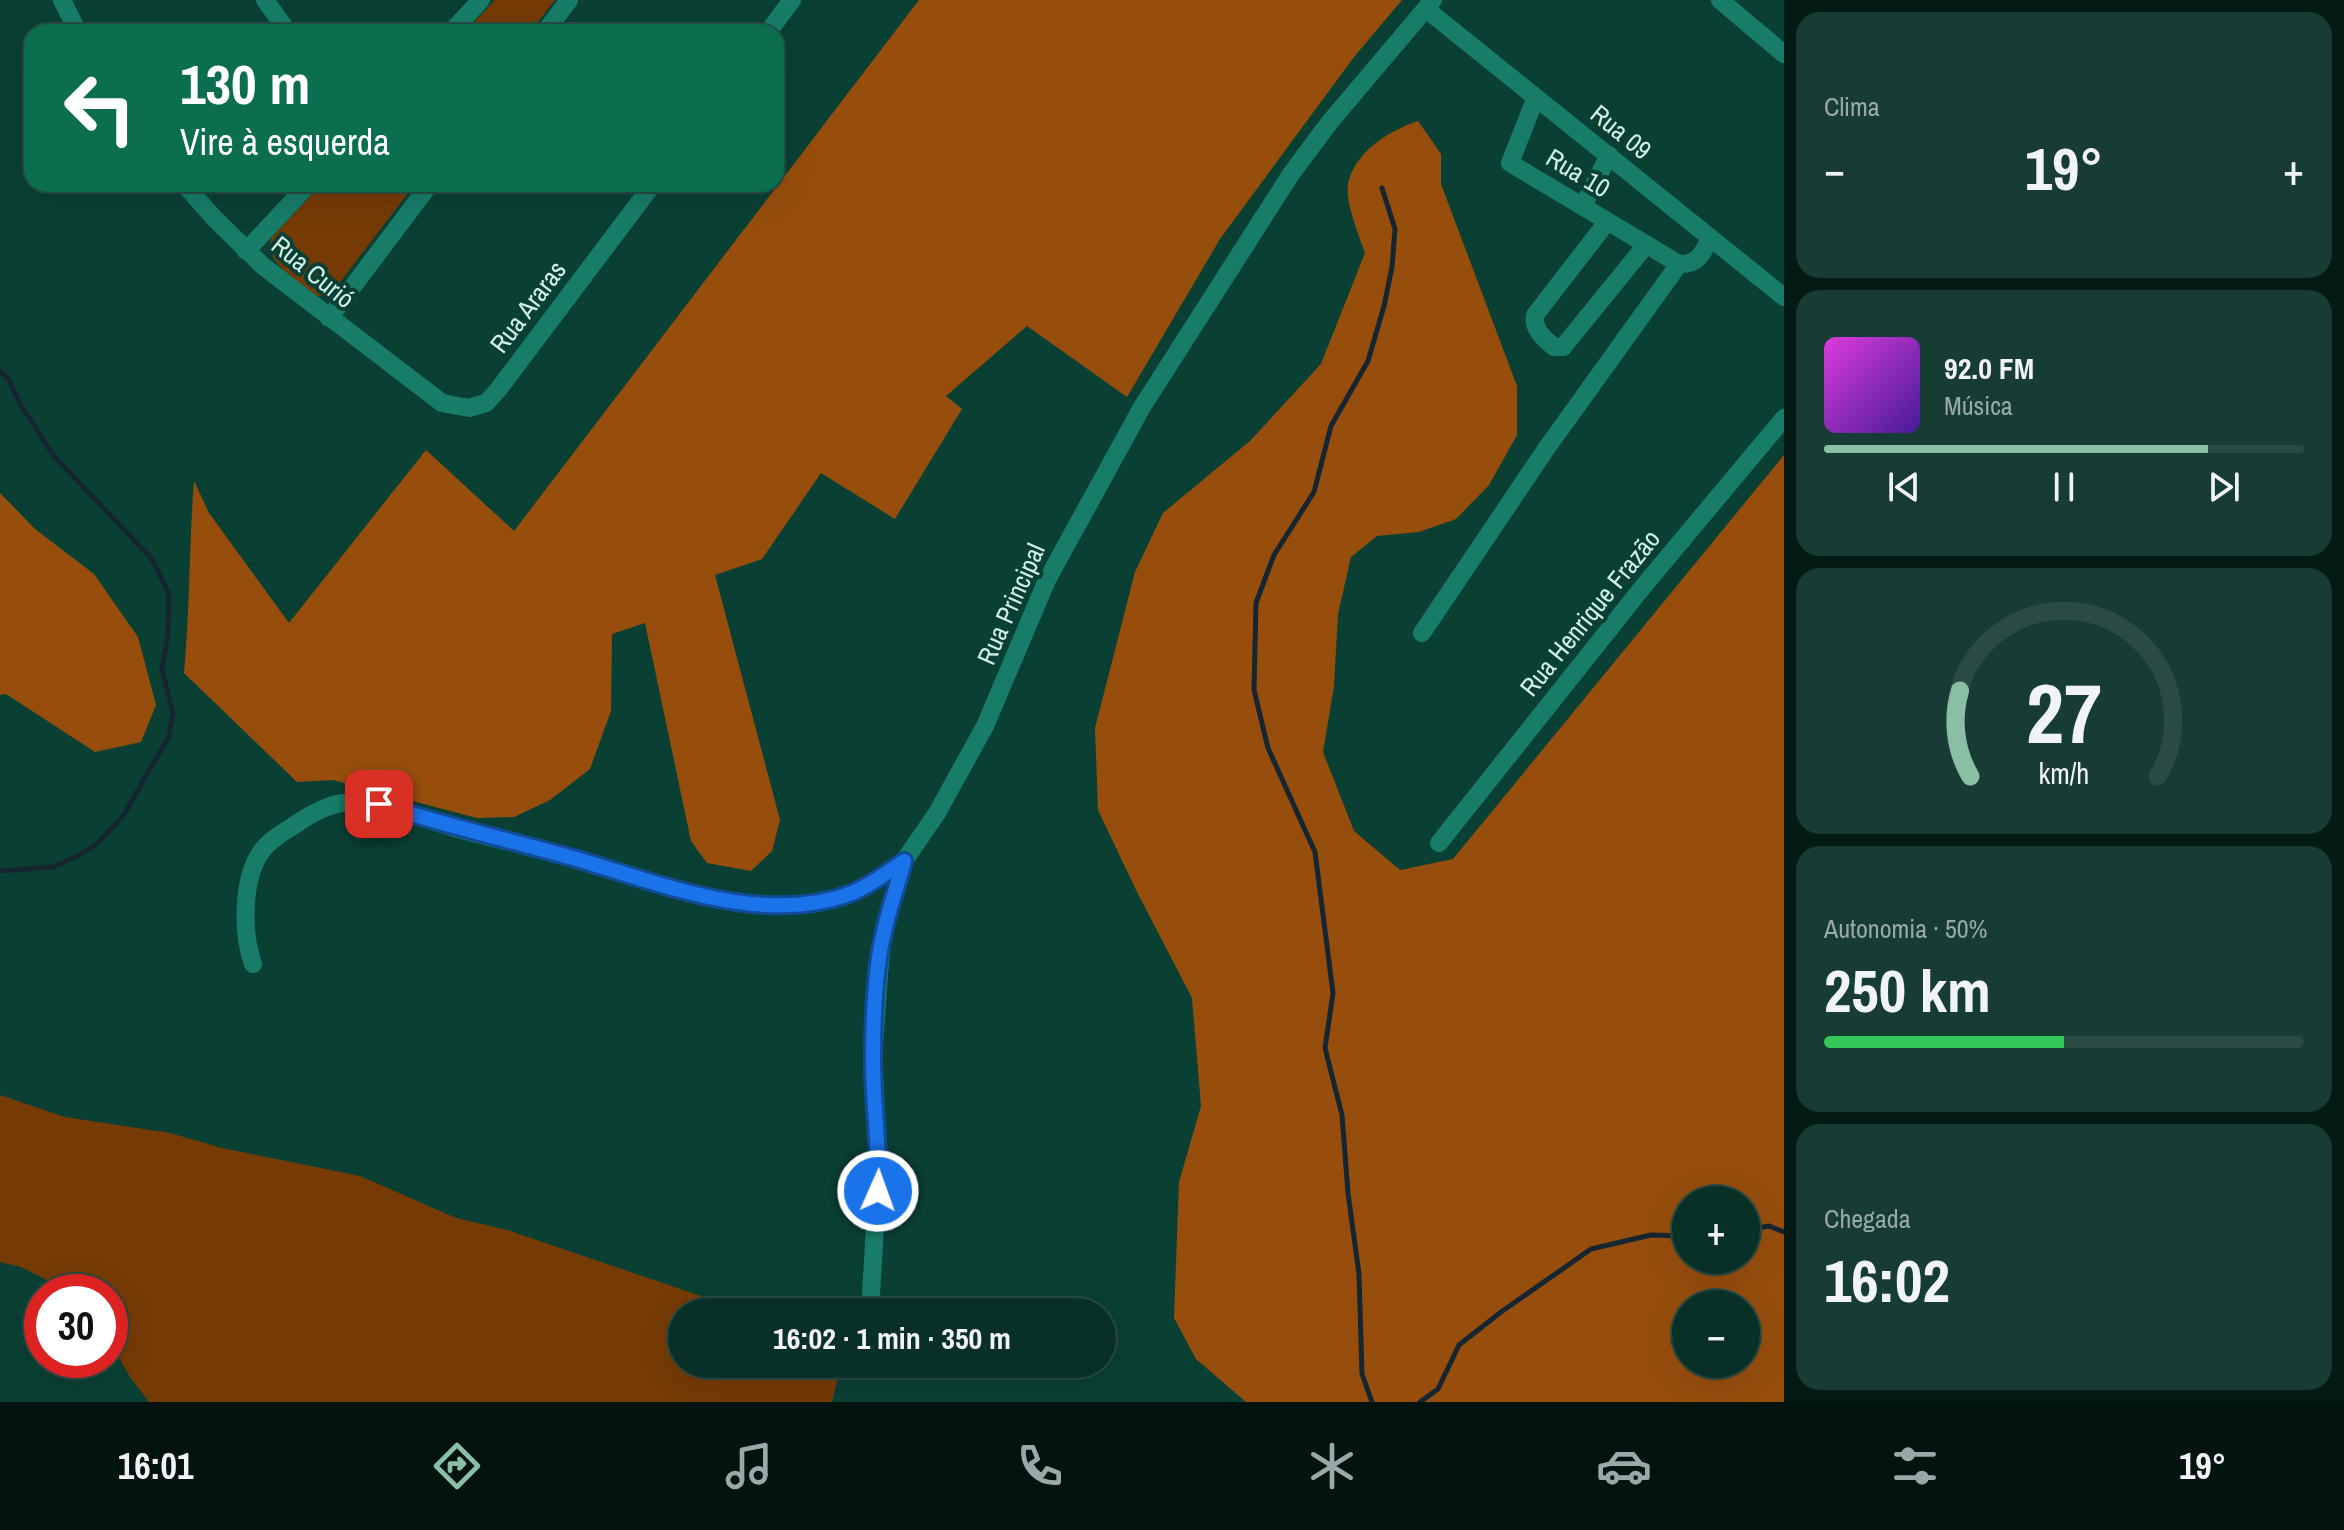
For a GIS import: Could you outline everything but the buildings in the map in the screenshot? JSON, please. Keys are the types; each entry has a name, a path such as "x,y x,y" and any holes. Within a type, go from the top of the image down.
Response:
{"street":[{"path":"62,0 74,24"},
{"path":"265,0 282,24"},
{"path":"458,24 481,0"},
{"path":"551,24 569,0"},
{"path":"774,24 792,0"},
{"path":"1720,0 1784,54"},
{"name":"Rua 09","path":"1429,4 1536,97 1784,297"},
{"name":"Rua Principal","path":"871,1298 879,1159 873,1059 879,974 883,934 904,861 937,813 985,726 1047,580 1142,407 1291,174 1337,112 1429,4"},
{"name":"Rua 10","path":"1536,97 1510,163 1679,264"},
{"path":"1583,206 1609,155"},
{"name":"Rua Curió","path":"191,192 246,251 420,389"},
{"path":"246,251 301,192"},
{"path":"329,318 424,192"},
{"name":"Rua Araras","path":"420,389 442,403 469,408 486,403 647,192"},
{"path":"1607,222 1535,315 1534,323 1538,330 1554,347 1563,347 1646,245"},
{"path":"1422,633 1546,449 1679,264 1688,265 1699,259 1710,238"},
{"name":"Rua Henrique Frazão","path":"1439,843 1642,588 1784,418"},
{"path":"253,964 246,945 245,917 255,862 277,836 311,814 328,806 351,802 379,804 453,828 572,858 676,891 729,901 779,904 828,899 854,892 904,861"}],"shaded area":[{"path":"495,0 555,0 536,24 472,24"},
{"path":"919,0 1402,0 1354,57 1220,239 1127,397 1027,326 946,396 962,409 895,519 821,473 762,559 715,575 780,820 772,851 751,871 707,863 691,841 645,623 612,634 611,711 590,769 550,800 514,817 477,818 333,780 297,782 184,673 194,481 209,513 289,623 426,450 514,531 773,192 784,192 784,177"},
{"path":"1418,121 1441,154 1441,184 1517,386 1517,435 1489,485 1456,519 1419,532 1377,536 1351,557 1338,614 1334,686 1323,752 1354,831 1400,870 1453,859 1784,455 1784,1402 1246,1402 1196,1359 1174,1318 1179,1182 1201,1106 1192,998 1098,810 1095,728 1135,572 1163,513 1250,441 1321,364 1365,253 1350,206 1349,180 1360,159 1387,135"},
{"path":"314,192 409,192 334,290 326,296 317,296 284,271 272,255 272,237"},
{"path":"0,493 35,529 94,574 138,637 156,705 141,742 95,752 6,694 0,695"},
{"path":"0,1095 65,1117 170,1133 222,1148 360,1176 456,1218 507,1230 707,1298 668,1298 668,1378 838,1378 832,1402 149,1402 128,1374 128,1274 35,1274 0,1262"}],"waterway":[{"path":"1372,1402 1362,1374 1359,1274 1342,1115 1325,1048 1333,993 1315,852 1268,748 1254,690 1256,603 1274,555 1314,492 1331,426 1368,361 1384,306 1392,267 1395,229 1382,188"},
{"path":"0,371 9,380 19,402 53,455 152,559 169,594 168,634 162,670 173,713 169,736 123,816 97,844 53,867 0,871"},
{"path":"1760,1228 1769,1226 1784,1232"},
{"path":"1420,1402 1438,1389 1459,1345 1591,1249 1651,1235 1672,1236"}],"route":[{"path":"379,804 453,828 572,858 676,891 729,901 779,904 839,897 871,883 904,861 883,934 879,974 873,1059 878,1191"}]}
